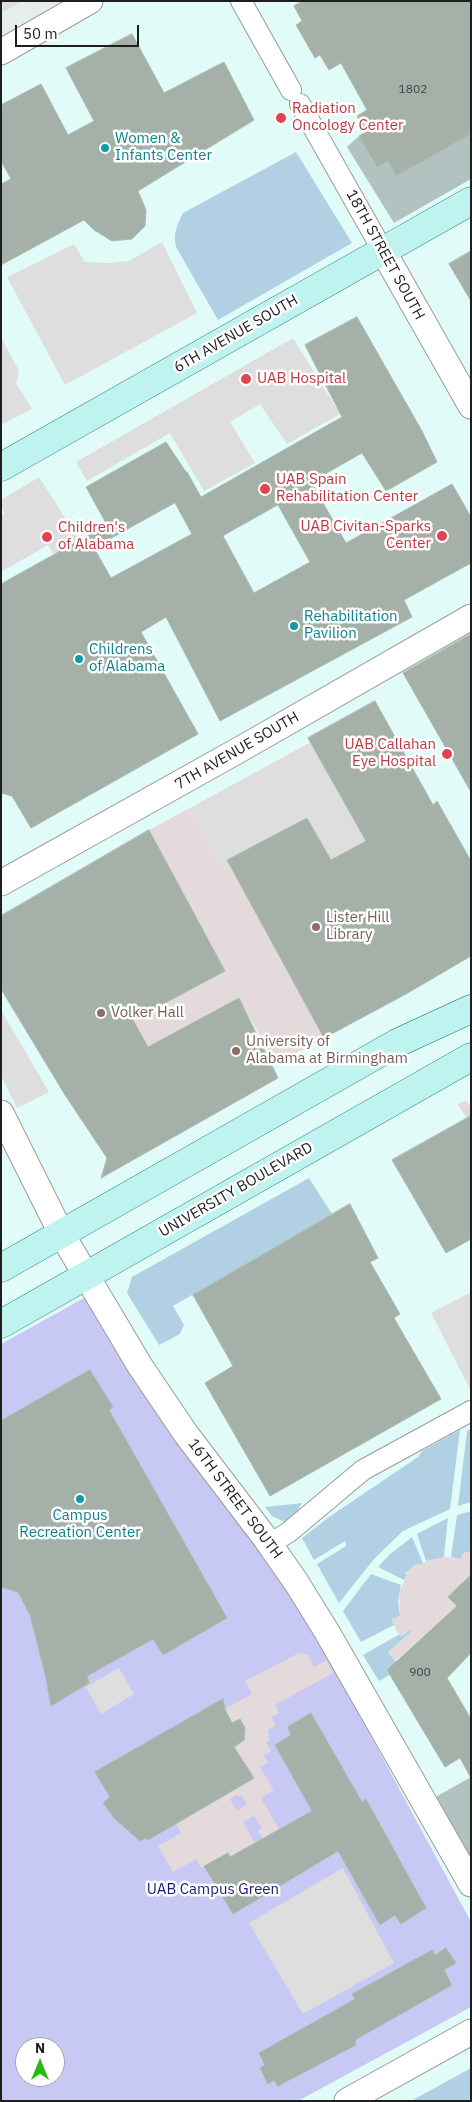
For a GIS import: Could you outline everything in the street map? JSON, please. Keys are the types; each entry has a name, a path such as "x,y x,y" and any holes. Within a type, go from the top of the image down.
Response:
{"main road":[{"name":"6TH AVENUE SOUTH","path":"1,467 471,201"},
{"path":"1,1268 397,1043 471,1009"},
{"name":"UNIVERSITY BOULEVARD","path":"1,1324 471,1057"}],"street":[{"path":"1,52 90,1"},
{"name":"18TH STREET SOUTH","path":"241,1 471,406"},
{"name":"7TH AVENUE SOUTH","path":"1,883 236,752 471,617"},
{"name":"16TH STREET SOUTH","path":"1,1113 61,1233 151,1382 186,1434 270,1544 327,1632 471,1884"},
{"path":"270,1544 289,1532 363,1470 471,1411"},
{"path":"347,2101 471,2032"}],"shaded area":[{"path":"1,1 23,1 1,13"},
{"name":"University of Alabama at Birmingham","path":"97,1 471,1 471,2101 1,2101 1,55"},
{"path":"471,134 471,179 394,223 347,147 359,136 377,167 388,161 396,175"},
{"path":"296,152 352,243 218,320 176,247 175,233 179,221 183,213"},
{"path":"162,242 197,313 65,385 7,277 74,244 85,262 110,263 129,261"},
{"path":"1,337 19,371 16,383 32,409 1,425"},
{"path":"293,338 340,414 287,444 260,404 230,422 255,463 204,491 170,433 87,481 76,462"},
{"path":"39,477 80,541 54,555 48,545 1,572 1,516 5,514 1,507 1,500"},
{"path":"311,742 366,841 331,861 307,818 220,864 190,808"},
{"path":"190,808 220,864 227,860 324,1038 275,1064 239,998 148,1047 133,1020 149,830"},
{"path":"1,1010 49,1092 17,1108 1,1076"},
{"path":"466,1100 471,1108 471,1126 458,1104"},
{"path":"309,1178 332,1214 173,1306 184,1325 180,1334 159,1345 127,1293 132,1277"},
{"path":"471,1292 471,1391 431,1313"},
{"path":"471,1428 471,1502 458,1506 467,1431"},
{"path":"460,1430 450,1509 403,1531 374,1559 339,1603 317,1564 346,1546 345,1541 314,1560 302,1538 329,1517 418,1457 422,1451"},
{"path":"302,1503 298,1510 285,1522 272,1516 265,1507"},
{"path":"471,1511 471,1551 460,1559 451,1557 457,1515"},
{"path":"448,1518 444,1556 426,1561 417,1534"},
{"path":"412,1537 423,1563 405,1573 407,1575 404,1580 378,1567 389,1555"},
{"path":"465,1551 471,1555 471,1575 448,1596 457,1606 395,1661 388,1652 412,1631 410,1629 401,1636 391,1619 400,1616 399,1593 407,1575 405,1573 417,1563 418,1565 442,1558 442,1556 460,1559"},
{"path":"371,1574 401,1585 398,1602 400,1616 392,1619 394,1625 361,1642 343,1611"},
{"path":"410,1629 412,1631 388,1652 396,1662 387,1670 389,1675 379,1681 363,1655 400,1634 402,1636"},
{"path":"299,1653 308,1655 314,1667 326,1660 333,1673 275,1705 279,1713 271,1717 276,1725 268,1730 269,1741 266,1743 271,1751 264,1755 268,1763 260,1767 274,1790 261,1798 279,1829 263,1838 258,1831 262,1828 254,1816 243,1822 255,1843 230,1857 228,1853 201,1868 196,1859 173,1872 158,1846 181,1833 176,1824 254,1779 234,1747 244,1740 245,1728 240,1719 232,1723 225,1709 252,1694 245,1681","holes":["237,1795 238,1797 241,1795 247,1804 237,1811 230,1799"]},
{"path":"119,1668 134,1694 101,1714 86,1687"},
{"path":"471,1777 471,1868 434,1798"},
{"path":"343,1868 394,1963 303,2014 249,1923"},
{"path":"471,2068 471,2101 411,2101"}],"green space":[{"name":"UAB Campus Green","path":"86,1297 303,1610 471,1922 471,2007 298,2101 1,2101 1,1344"}],"building":[{"path":"303,1 471,1 471,134 396,176 388,161 377,167 359,136 366,132 357,116 367,110 341,63 329,70 320,55 315,58 296,25 302,21 294,6"},
{"name":"Women & Infants Center","path":"132,34 164,93 224,62 254,120 138,191 146,210 145,226 132,239 112,241 94,230 84,220 1,265 1,184 11,179 1,161 1,105 41,84 68,135 94,121 66,68"},
{"path":"471,251 471,301 449,264"},
{"path":"357,317 422,431 437,462 386,491 362,453 311,482 346,543 452,484 471,517 471,563 404,600 412,617 220,721 166,617 141,632 198,734 31,828 12,796 1,793 1,584 107,525 86,487 166,442 187,472 201,497 342,417 305,345","holes":["175,503 192,534 111,578 94,548","278,505 310,562 254,593 223,536"]},
{"path":"471,634 471,792 403,673"},
{"path":"375,701 433,805 437,801 471,861 471,956 406,994 324,1038 227,860 307,818 331,860 366,841 308,738"},
{"name":"Volker Hall","path":"149,830 225,971 133,1020 148,1047 239,998 278,1078 101,1178 107,1158 65,1095 1,989 1,916"},
{"path":"471,1116 471,1239 446,1253 392,1160"},
{"path":"350,1204 378,1258 370,1262 400,1314 394,1318 441,1399 270,1496 205,1383 233,1366 193,1295"},
{"name":"Campus Recreation Center","path":"90,1370 113,1407 109,1410 227,1618 163,1655 153,1639 87,1676 89,1683 51,1706 30,1615 18,1592 1,1587 1,1421"},
{"path":"471,1575 471,1653 447,1678 471,1719 471,1778 460,1758 445,1767 387,1670 457,1606 448,1597"},
{"path":"223,1699 225,1709 232,1723 240,1719 245,1728 244,1740 234,1747 254,1778 148,1840 146,1838 140,1841 115,1819 103,1803 110,1797 95,1772"},
{"path":"311,1713 362,1802 366,1799 426,1908 401,1924 395,1915 380,1925 338,1851 233,1914 204,1866 228,1853 230,1857 312,1811 275,1745 291,1735 288,1727"},
{"path":"446,1948 456,1963 444,1970 452,1985 355,2040 356,2045 278,2086 274,2080 268,2084 260,2068 265,2065 259,2053 355,1999 352,1994 432,1950 435,1955"}],"place":[{"name":"Radiation Oncology Center","path":"281,118"},
{"name":"Women & Infants Center","path":"105,148"},
{"name":"UAB Hospital","path":"246,379"},
{"name":"UAB Spain Rehabilitation Center","path":"265,489"},
{"name":"UAB Civitan-Sparks Center","path":"442,536"},
{"name":"Children's of Alabama","path":"47,537"},
{"name":"Rehabilitation Pavilion","path":"294,626"},
{"name":"Childrens of Alabama","path":"79,659"},
{"name":"UAB Callahan Eye Hospital","path":"447,754"},
{"name":"Lister Hill Library","path":"316,927"},
{"name":"Volker Hall","path":"101,1013"},
{"name":"University of Alabama at Birmingham","path":"236,1051"},
{"name":"Campus Recreation Center","path":"80,1499"}]}
